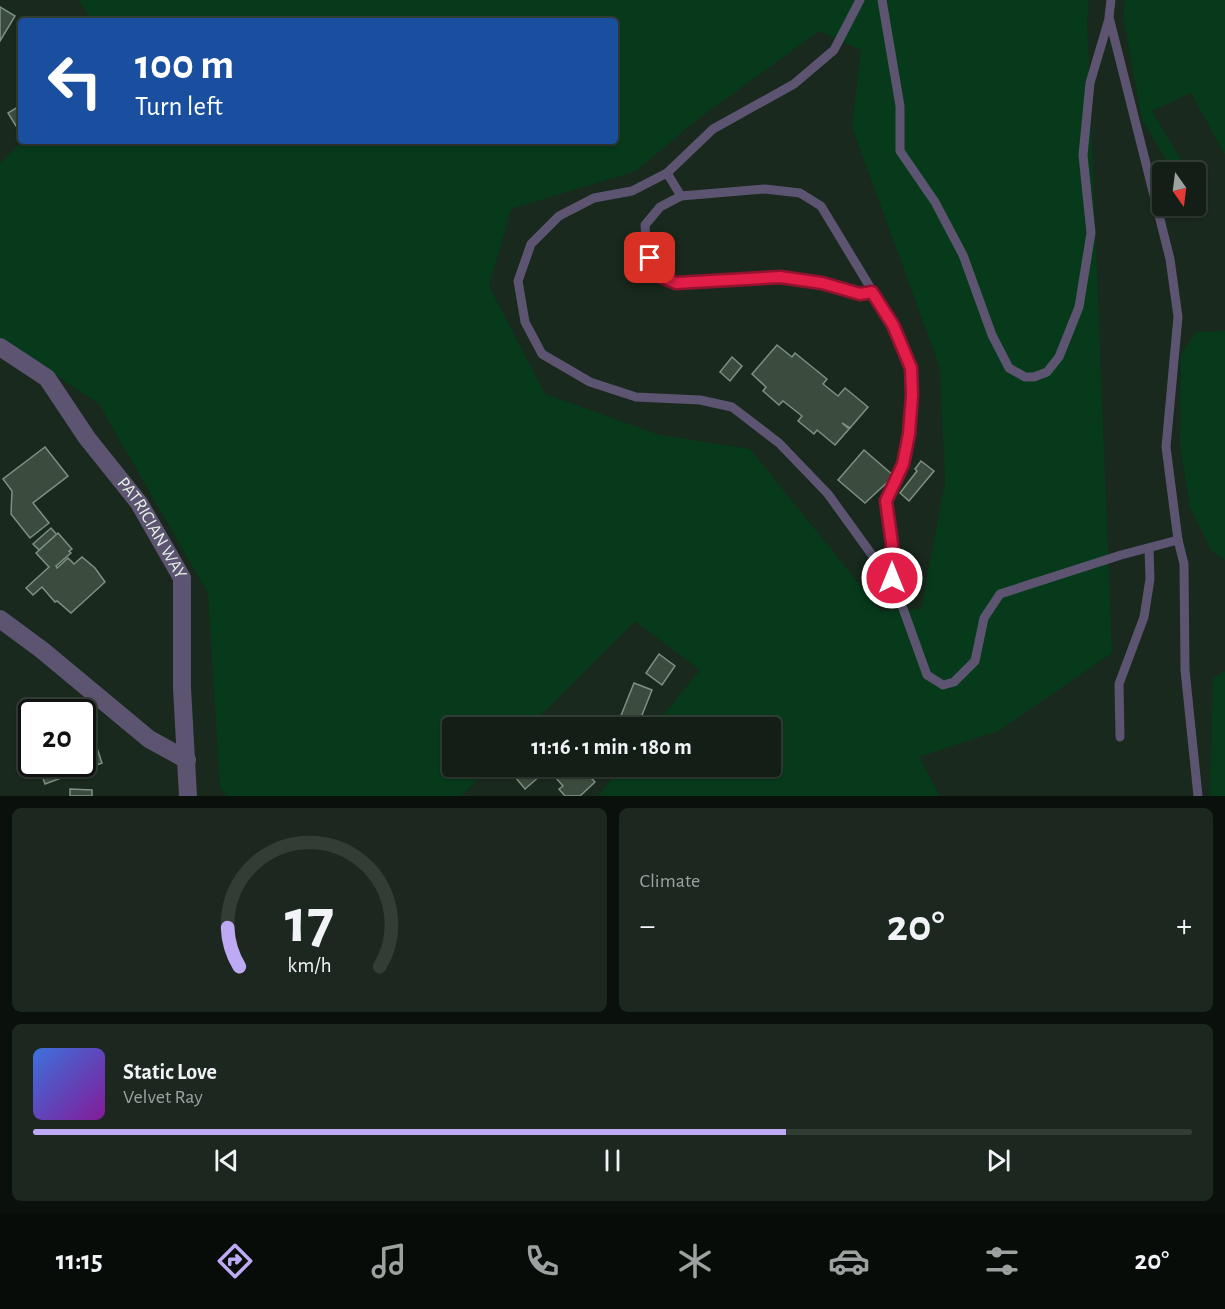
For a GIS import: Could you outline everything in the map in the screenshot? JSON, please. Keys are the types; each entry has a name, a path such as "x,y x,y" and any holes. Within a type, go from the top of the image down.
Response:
{"street":[{"name":"PATRICIAN WAY","path":"0,346 47,378 87,438 139,503 182,578 182,688 188,796"},
{"path":"0,619 42,650 149,739 187,760"}],"lane":[{"path":"860,0 834,50 794,84 713,129 666,173 632,191 594,198 559,216 531,244 518,281 525,322 542,354 590,382 636,397 700,400 732,407 779,443 828,494 872,555 892,578"},
{"path":"882,0 900,106 900,151 935,202 963,255 992,335 1009,368 1025,377 1034,377 1047,372 1059,357 1079,308 1091,233 1083,155 1089,82 1112,0"},
{"path":"1109,17 1170,259 1178,317 1166,447 1178,540 1184,564 1185,670 1198,796"},
{"path":"666,173 681,196"},
{"path":"872,292 860,294 822,283 780,277 676,283 655,274 646,242 645,225 660,207 681,196 765,189 800,193 820,206 893,325 911,368 912,395 905,454 903,464 886,501 892,544 892,578 927,675 943,685 954,682 975,661 984,618 1000,594 1178,540"},
{"path":"1120,737 1119,684 1144,617 1150,579 1149,548"}],"green space":[{"path":"79,0 1089,0 1087,20 1112,653 998,731 919,757 940,796 598,796 614,777 781,777 781,717 662,717 700,670 635,621 539,717 442,717 442,777 480,777 461,796 228,796 220,788 208,593 99,404 0,337 0,163 20,144 618,144 618,18 90,18","holes":["819,31 861,50 852,127 940,368 945,483 921,609 881,611 750,449 660,435 545,394 489,286 511,209 636,171 694,122"]},
{"path":"1125,0 1225,0 1225,155 1191,93 1152,111 1182,162 1168,162 1142,120 1123,15"},
{"path":"1225,331 1225,560 1211,550 1190,507 1180,447 1181,355 1196,332"},
{"path":"1225,671 1225,796 1210,796 1213,679"}],"building":[{"path":"0,7 15,16 0,41"},
{"path":"18,107 18,129 8,113"},
{"path":"777,345 792,357 795,353 827,379 823,384 838,396 845,388 868,407 850,428 842,423 849,429 835,445 817,430 814,434 798,421 802,416 783,401 779,405 763,391 766,387 752,374"},
{"path":"732,357 742,366 730,381 720,372"},
{"path":"45,447 68,476 33,503 49,523 30,538 11,514 12,491 3,479"},
{"path":"864,450 894,476 865,503 838,480"},
{"path":"921,461 934,471 909,501 900,493 917,471 915,469"},
{"path":"51,528 57,535 39,550 33,544"},
{"path":"58,533 72,549 69,551 71,553 56,566 57,568 68,558 74,564 82,557 95,568 105,582 71,613 57,601 55,602 42,587 33,595 26,588 49,567 36,553"},
{"path":"659,654 675,666 662,685 646,673"},
{"path":"634,683 652,690 641,717 620,717"},
{"path":"96,745 102,763 96,765"},
{"path":"43,777 64,777 45,784"},
{"path":"515,777 539,777 525,789"},
{"path":"555,777 590,777 595,782 580,796 565,796 559,789 563,786"},
{"path":"70,789 92,790 92,796 70,796"}],"route":[{"path":"650,258 655,274 676,283 780,277 822,283 860,294 872,292 893,325 911,368 912,395 909,434 903,464 886,501 892,544 892,578"}]}
